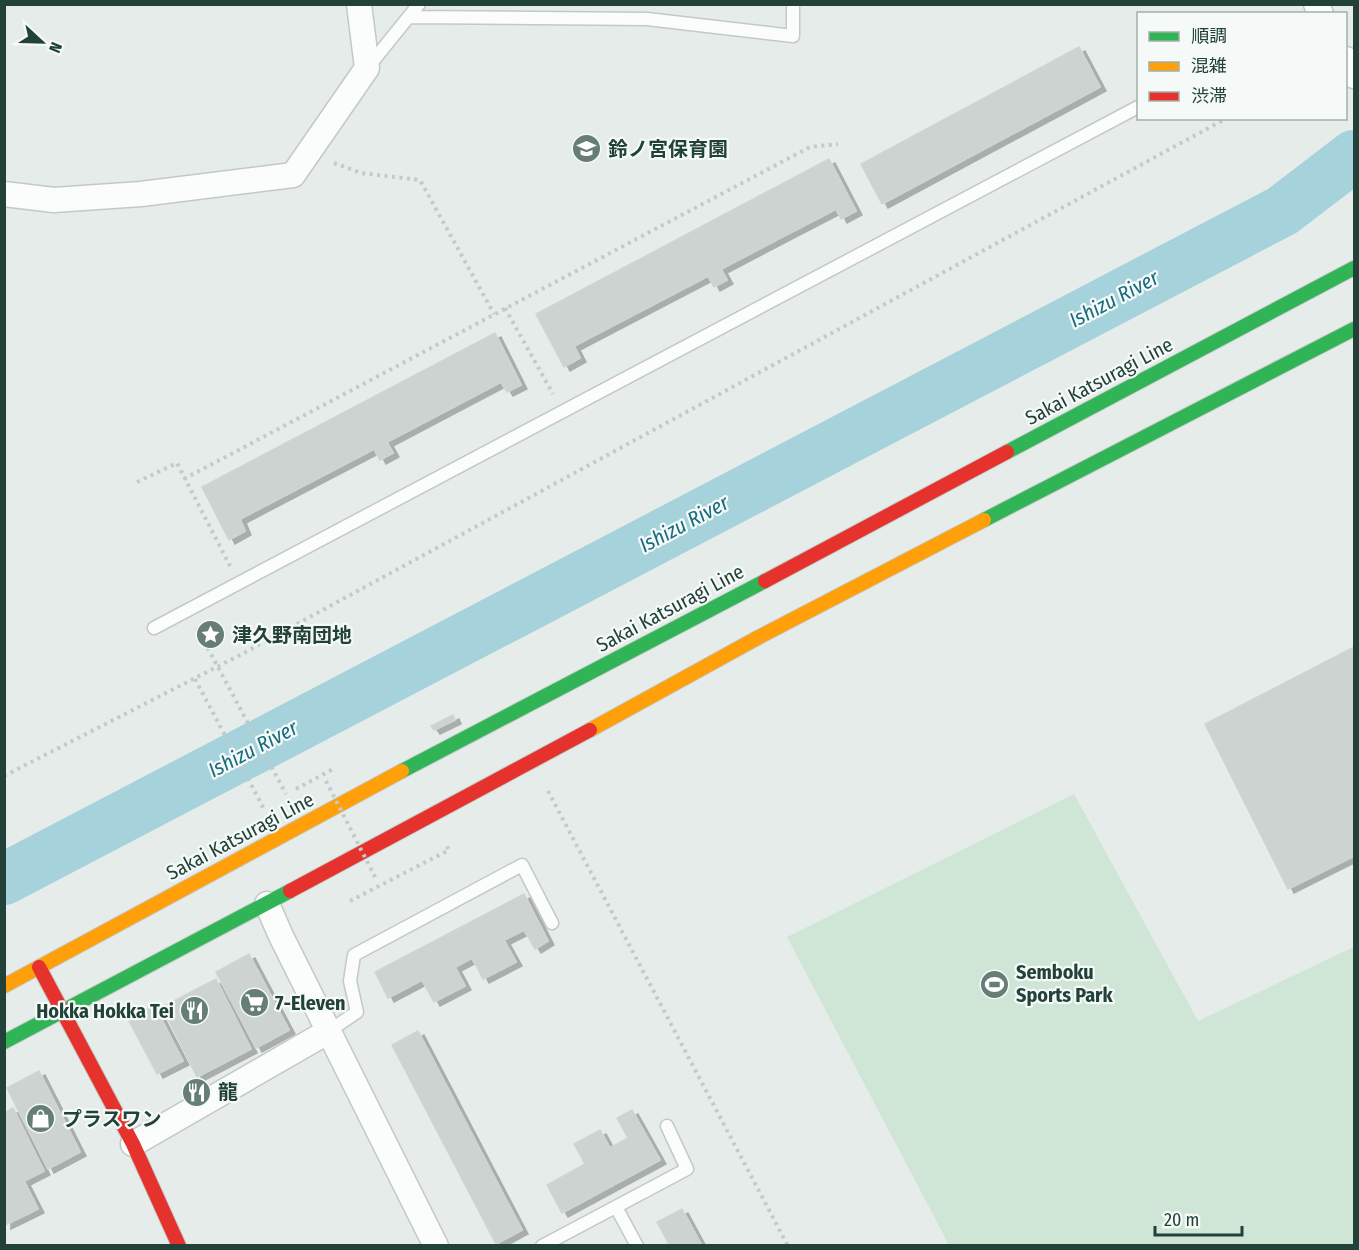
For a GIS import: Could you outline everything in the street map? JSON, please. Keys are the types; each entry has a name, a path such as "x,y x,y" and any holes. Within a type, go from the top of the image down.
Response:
{"main road":[{"name":"Sakai Katsuragi Line","path":"4,986 465,736 754,586 1354,268"},
{"path":"4,1042 488,786 759,638 1354,329"},
{"path":"39,968 133,1144 179,1245"}],"street":[{"path":"4,194 54,200 141,194 293,175 367,68 359,4"},
{"path":"267,904 436,1245"},
{"path":"133,1144 329,1031"}],"lane":[{"path":"367,68 419,4"},
{"path":"410,17 647,19 793,36 794,4"},
{"path":"154,628 564,413 1137,108"},
{"path":"329,1031 357,1012 350,981 354,955 522,865 552,923"},
{"path":"542,1245 687,1169 667,1126"},
{"path":"615,1207 637,1245"}],"path":[{"path":"4,776 195,679 1223,120"},
{"path":"184,479 810,147 837,144"},
{"path":"308,153 362,173 420,180 494,314"},
{"path":"505,308 564,413"},
{"path":"137,482 177,463 239,582"},
{"path":"187,610 286,794"},
{"path":"195,679 268,817"},
{"path":"326,781 376,879 386,874"},
{"path":"548,791 788,1245"},
{"path":"350,901 449,850 446,843 436,848"}],"green space":[{"name":"Semboku Sports Park","path":"1074,794 1198,1021 1354,947 1354,1245 949,1245 787,937"}],"building":[{"path":"1079,47 1100,87 882,204 861,164"},
{"path":"829,159 856,211 841,219 836,209 721,269 727,280 714,287 708,276 574,346 580,358 564,367 536,314"},
{"path":"495,333 521,385 507,392 501,382 387,442 393,453 380,460 374,449 240,519 245,531 229,540 202,487"},
{"path":"1354,647 1354,856 1288,889 1205,724"},
{"path":"453,715 455,720 434,730 431,726"},
{"path":"524,894 548,941 535,949 524,930 504,940 516,962 483,979 472,958 455,967 465,986 434,1002 422,980 388,998 375,972"},
{"path":"249,954 289,1030 256,1048 216,972"},
{"path":"216,979 251,1049 197,1077 162,1007"},
{"path":"154,1005 183,1061 157,1074 128,1019"},
{"path":"418,1031 522,1230 496,1244 392,1045"},
{"path":"39,1071 80,1152 48,1169 7,1088"},
{"path":"13,1108 44,1171 24,1181 38,1209 5,1225 4,1113"},
{"path":"632,1110 660,1160 562,1213 547,1185 585,1164 574,1144 600,1130 610,1148 628,1138 617,1118"},
{"path":"682,1209 702,1246 670,1246 657,1222"}],"waterway":[{"name":"Ishizu River","path":"4,879 1282,211 1354,156"}],"traffic: fast":[{"path":"1007,452 1354,268"},
{"path":"984,520 1354,329"},
{"path":"402,771 765,581"},
{"path":"4,1042 290,891"}],"traffic: slow":[{"path":"590,730 759,637 984,520"},
{"path":"4,986 402,771"}],"traffic: jam":[{"path":"765,581 1007,452"},
{"path":"290,891 590,730"},
{"path":"39,967 133,1144 179,1246"}],"place":[{"name":"鈴ノ宮保育園","path":"587,149"},
{"name":"津久野南団地","path":"211,635"},
{"name":"Semboku Sports Park","path":"995,984"},
{"name":"7-Eleven","path":"254,1003"},
{"name":"Hokka Hokka Tei","path":"195,1011"},
{"name":"龍","path":"197,1092"},
{"name":"プラスワン","path":"41,1119"}]}
